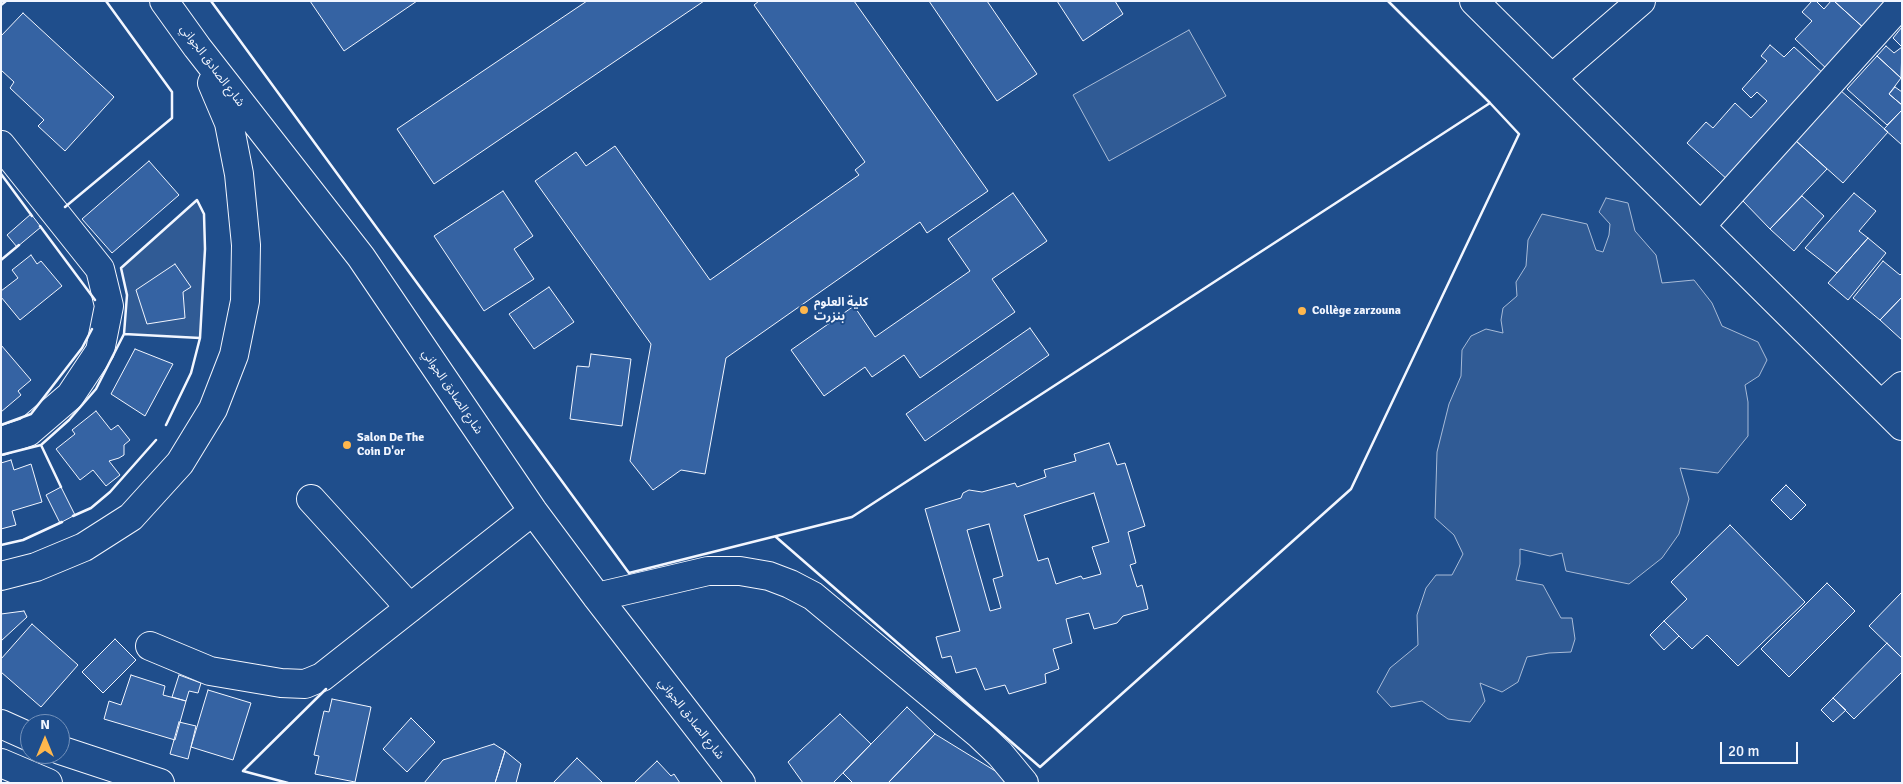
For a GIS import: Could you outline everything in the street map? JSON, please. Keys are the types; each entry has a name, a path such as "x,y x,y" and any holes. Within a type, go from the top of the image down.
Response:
{"street":[{"name":"شارع الصادق الجواني","path":"164,1 197,47 361,257 533,510 597,597 741,783"},
{"path":"1474,1 1902,426"},
{"path":"1552,78 1641,1"},
{"path":"1702,226 1902,3"},
{"path":"1,576 36,567 84,547 131,517 180,463 213,409 234,355 245,301 246,245 239,174 229,123 197,47"},
{"path":"1,145 100,269 109,306 100,351 70,396 28,432 1,441"},
{"path":"1881,405 1902,386"},
{"path":"312,499 410,608"},
{"path":"150,646 210,671 281,683 305,684 322,677 533,510"},
{"path":"597,597 708,571 740,571 769,576 790,584 813,596 980,735 1006,760 1024,783"},
{"path":"1,724 20,733"},
{"path":"70,753 160,783"},
{"path":"1,763 48,783"}],"shaded area":[{"path":"1189,30 1226,96 1109,161 1073,95"},
{"path":"1606,198 1628,203 1635,231 1656,255 1662,283 1694,280 1712,303 1722,326 1758,342 1767,360 1759,376 1745,385 1748,402 1748,436 1718,473 1680,468 1689,499 1679,534 1662,558 1629,584 1566,571 1562,553 1550,556 1520,549 1520,564 1516,580 1543,585 1561,618 1572,618 1575,639 1571,652 1527,657 1518,682 1502,692 1480,683 1485,701 1470,722 1448,719 1422,701 1391,707 1377,692 1390,668 1418,645 1417,615 1426,588 1436,575 1452,575 1463,554 1454,535 1435,518 1437,452 1449,404 1461,376 1462,350 1471,336 1486,329 1503,333 1501,320 1503,308 1517,296 1516,282 1526,266 1528,240 1542,214 1587,224 1596,250 1603,252 1609,235 1610,224 1599,212"},
{"path":"197,200 204,214 205,249 200,338 124,334 127,295 121,268"}],"building":[{"path":"310,1 417,1 344,51"},
{"path":"587,1 704,1 434,184 397,129"},
{"path":"759,1 854,1 988,191 927,233 920,222 726,358 705,474 681,470 653,490 630,461 651,344 535,181 576,152 586,166 615,146 710,280 859,175 855,170 865,162 754,5"},
{"path":"929,1 987,1 1037,74 997,101"},
{"path":"1057,1 1115,1 1123,14 1083,41"},
{"path":"1812,1 1816,1 1824,9 1831,1 1834,1 1866,30 1829,71 1795,39 1812,21 1802,12"},
{"path":"1834,1 1890,1 1866,30"},
{"path":"23,13 114,97 65,151 38,126 44,120 10,88 14,82 1,70 1,36"},
{"path":"1902,27 1902,47 1893,38"},
{"path":"1770,45 1784,57 1794,47 1825,75 1729,181 1687,143 1706,122 1713,128 1735,103 1751,118 1767,101 1757,92 1751,98 1742,89 1767,61 1761,56"},
{"path":"1886,46 1894,53 1902,47 1901,78 1877,56"},
{"path":"1877,56 1901,78 1889,94 1902,105 1902,110 1887,125 1847,89"},
{"path":"1895,87 1902,92 1902,105 1889,94"},
{"path":"1840,90 1888,132 1843,183 1795,140"},
{"path":"1902,110 1902,145 1884,129"},
{"path":"1795,140 1827,169 1770,229 1742,200"},
{"path":"149,161 179,195 112,253 82,219"},
{"path":"503,191 533,236 514,249 534,279 484,311 434,236"},
{"path":"1013,193 1047,241 992,279 1015,312 920,378 904,355 872,377 865,367 824,396 791,350 854,306 875,337 970,271 948,239"},
{"path":"1854,193 1876,211 1859,231 1868,238 1837,273 1805,248"},
{"path":"1802,196 1824,216 1794,251 1770,229"},
{"path":"31,214 41,227 17,247 7,235"},
{"path":"1868,238 1886,253 1848,300 1828,283"},
{"path":"31,255 37,264 41,261 62,286 20,320 1,297 1,291 18,278 12,270"},
{"path":"1883,261 1900,275 1902,273 1902,297 1880,320 1853,298"},
{"path":"175,264 191,287 183,292 185,318 147,324 136,290"},
{"path":"549,287 574,322 534,349 509,314"},
{"path":"1902,297 1902,340 1880,320"},
{"path":"1030,328 1049,355 925,441 906,414"},
{"path":"1,345 31,380 18,391 21,395 1,412"},
{"path":"135,349 173,364 145,416 111,394"},
{"path":"591,354 631,359 622,426 570,419 577,366 589,367"},
{"path":"96,411 111,430 118,425 130,440 124,445 124,455 109,461 120,475 106,486 93,470 80,480 56,449 75,434 72,430"},
{"path":"1109,443 1117,465 1125,463 1145,526 1128,532 1136,563 1130,565 1137,587 1142,585 1148,609 1123,616 1117,623 1094,629 1089,613 1066,619 1072,643 1053,649 1059,669 1045,674 1046,683 1009,694 1005,685 985,690 976,668 956,673 951,656 942,658 936,637 960,631 925,509 961,498 963,493 969,490 982,492 1015,483 1017,487 1046,477 1044,470 1076,461 1074,454","holes":["1094,493 1109,542 1092,547 1101,574 1083,579 1081,576 1056,584 1048,558 1038,561 1024,515","989,524 1003,576 993,579 1001,608 990,611 967,530"]},
{"path":"11,460 14,470 31,464 42,502 12,511 16,525 1,529 1,463"},
{"path":"1786,485 1806,505 1791,520 1771,500"},
{"path":"61,487 75,515 60,523 46,495"},
{"path":"1730,525 1805,602 1738,666 1707,635 1692,649 1664,621 1687,599 1671,582"},
{"path":"1827,583 1855,611 1789,677 1761,649"},
{"path":"1902,592 1902,658 1869,626"},
{"path":"24,611 27,617 1,641 1,614"},
{"path":"1664,621 1679,636 1664,650 1650,635"},
{"path":"32,624 78,665 41,707 1,672 1,659"},
{"path":"115,639 136,660 103,693 82,672"},
{"path":"1887,643 1902,658 1902,672 1854,719 1833,698"},
{"path":"131,675 165,686 163,695 186,701 175,740 104,719 109,701 121,705"},
{"path":"179,675 201,683 198,693 189,691 186,701 172,697"},
{"path":"208,690 251,703 233,760 191,747"},
{"path":"1833,698 1846,710 1833,722 1821,710"},
{"path":"332,699 371,707 355,782 315,774 319,756 314,755 324,711 329,712"},
{"path":"907,707 935,734 888,783 853,783 843,773"},
{"path":"840,714 871,744 833,783 803,783 788,762"},
{"path":"411,718 435,742 407,772 383,749"},
{"path":"179,722 196,726 188,759 170,754"},
{"path":"935,734 1010,780 1009,783 888,783"},
{"path":"494,744 505,751 495,783 424,783 443,760"},
{"path":"505,751 521,764 516,783 495,783"},
{"path":"577,758 603,783 553,783"},
{"path":"657,761 671,776 674,774 680,783 634,783"}],"wall":[{"path":"1,5 6,1"},
{"path":"65,207 172,118 172,92 106,1"},
{"path":"211,1 629,573 852,517 1490,103 1388,1"},
{"path":"776,537 1040,767 1351,489 1519,134 1490,103"},
{"path":"1,174 32,216"},
{"path":"1,455 41,445 69,420 96,389 124,334 127,295 121,268 197,200 204,214 205,249 200,338 191,373 166,425"},
{"path":"40,226 95,300"},
{"path":"1,260 19,245"},
{"path":"1,425 31,414 82,348 92,329"},
{"path":"124,334 200,338"},
{"path":"73,516 91,508 110,492 156,440"},
{"path":"41,445 61,487"},
{"path":"1,545 23,540 62,522"},
{"path":"288,783 243,771 326,689"}],"place":[{"name":"كلية العلوم بنزرت","path":"804,310"},
{"name":"Collège zarzouna","path":"1302,311"},
{"name":"Salon De The Coin D'or","path":"347,445"}]}
